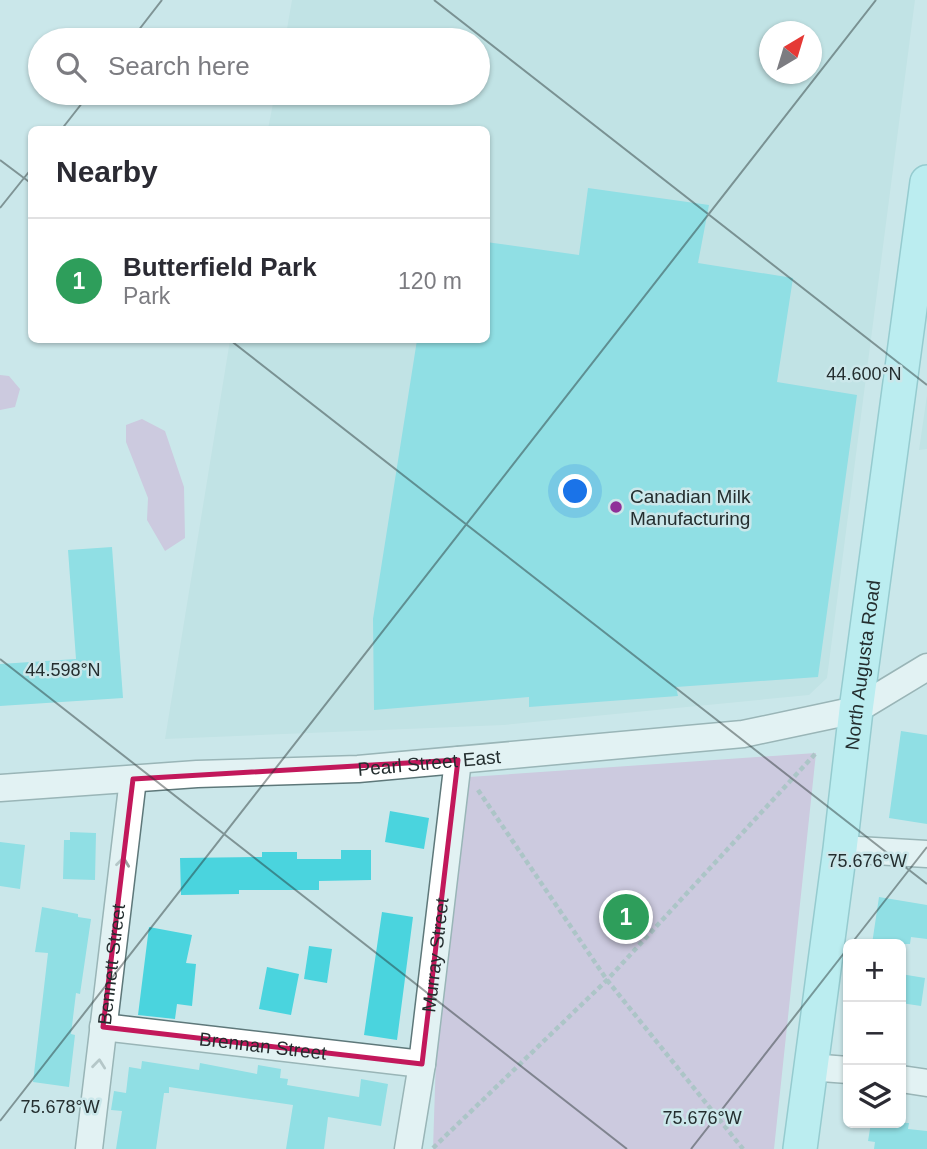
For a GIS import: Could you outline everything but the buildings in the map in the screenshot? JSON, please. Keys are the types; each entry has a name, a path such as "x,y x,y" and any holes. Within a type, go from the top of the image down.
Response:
{"main road":[{"name":"North Augusta Road","path":"800,1149 927,182"}],"street":[{"name":"Pearl Street East","path":"0,788 197,774 358,769 743,734 856,710 927,667"},
{"name":"Murray Street","path":"408,1149 422,1064 458,760"},
{"name":"Bennett Street","path":"89,1149 133,779"},
{"path":"840,849 927,854"},
{"name":"Brennan Street","path":"103,1027 422,1064"},
{"path":"809,1067 843,1070"},
{"path":"906,1080 927,1083"}],"path":[{"path":"433,1149 607,980 817,752"},
{"path":"458,760 607,980 743,1149"}],"highlighted area":[{"path":"458,760 422,1064 103,1027 133,779"}],"shaded area":[{"path":"292,0 915,0 827,678 809,695 504,725 165,739 230,343 490,343 490,126 269,126 273,105 490,105 490,28 287,28"},
{"path":"0,375 9,376 20,389 15,407 0,410"},
{"path":"927,395 927,449 919,450"},
{"path":"142,419 165,431 184,487 185,538 165,551 147,520 148,498 126,442 126,425"},
{"path":"816,753 774,1149 433,1149 436,1057 469,777"}],"place":[{"name":"Canadian Milk Manufacturing","path":"616,507"},
{"name":"Butterfield Park","path":"626,917"}]}
